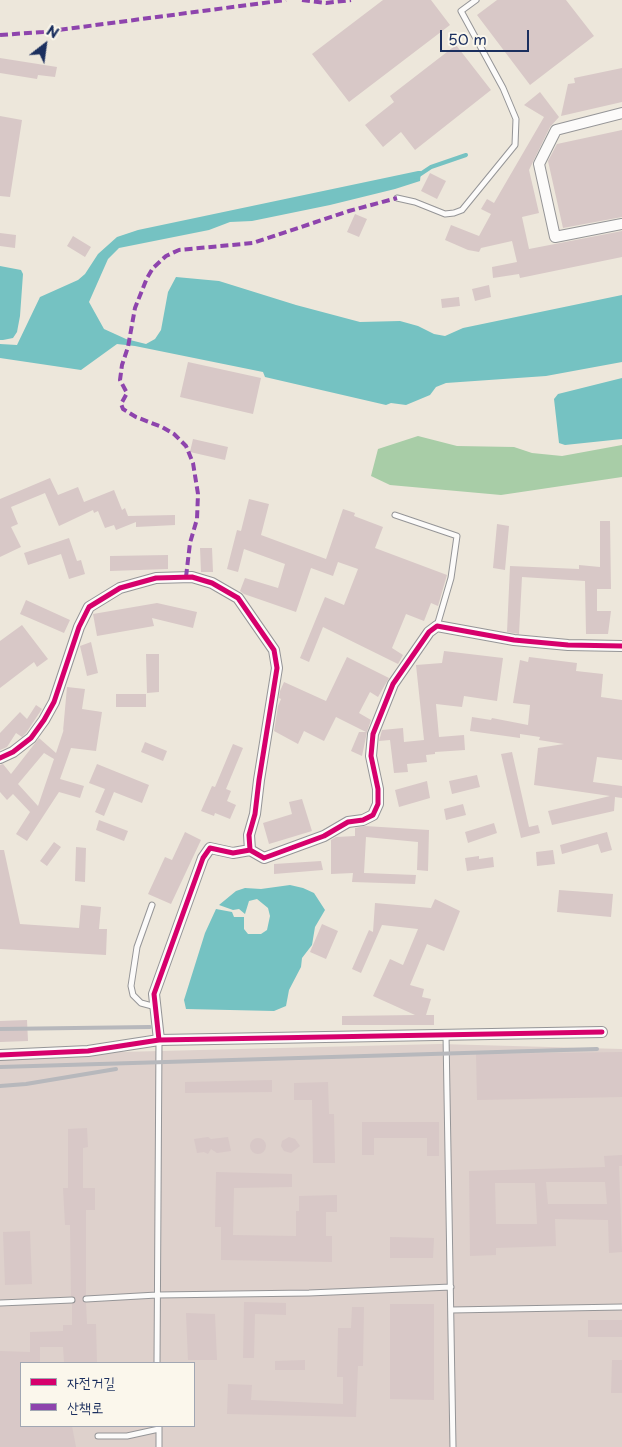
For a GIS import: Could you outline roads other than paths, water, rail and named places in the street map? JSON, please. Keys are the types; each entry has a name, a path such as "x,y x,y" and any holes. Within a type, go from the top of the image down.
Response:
{"street":[{"path":"622,113 556,130 539,164 555,237 622,224"},
{"path":"0,758 13,752 31,738 44,720 54,702 79,627 89,607 120,588 156,578 192,576 212,583 238,598 274,650 277,668 260,770 255,814 250,835 250,850"},
{"path":"159,1040 154,994 203,858 210,848 233,852 250,850 264,858 324,836 348,822 363,820 373,815 378,804 378,789 372,756 376,725 393,684 429,632 437,626 514,640 568,645 622,646"},
{"path":"0,1055 88,1052 159,1040 602,1032"}],"lane":[{"path":"397,198 415,202 445,214 462,210 515,145 516,120 503,88 461,12 476,0"},
{"path":"395,515 457,536 451,578 437,626"},
{"path":"152,905 137,947 130,986 133,995 141,1003 156,1007"},
{"path":"446,1035 453,1447"},
{"path":"157,1362 159,1040"},
{"path":"86,1299 157,1295 309,1293 451,1288"},
{"path":"0,1303 72,1300"},
{"path":"451,1310 622,1307"},
{"path":"98,1436 127,1436 159,1428 160,1447"}],"water":[{"path":"421,171 420,181 395,189 252,221 230,222 209,230 119,248 108,259 89,302 104,329 126,339 146,344 155,339 161,330 168,292 176,277 219,281 296,305 360,322 400,321 418,326 434,334 445,336 463,328 622,295 622,362 546,376 446,383 436,387 430,395 406,405 391,403 386,405 265,377 263,372 135,346 117,344 81,370 0,358 0,344 17,345 40,297 78,280 85,274 98,254 117,237 138,230"},
{"path":"0,266 21,270 23,274 17,332 13,338 3,340 0,340"},
{"path":"622,378 622,439 565,445 559,443 554,399 558,394"},
{"path":"290,885 314,893 325,910 315,927 312,945 302,958 301,967 289,990 286,1006 274,1011 186,1009 184,1000 205,933 216,909 232,912 234,917 244,917 244,929 248,934 261,934 267,930 270,916 268,908 257,899 249,901 245,914 239,909 233,910 219,905 236,891 245,888 261,889"}],"waterway":[{"path":"416,177 431,167 466,155"}],"railway":[{"path":"0,1029 150,1027"},
{"path":"0,1067 597,1049"},
{"path":"0,1086 26,1084 116,1069"}]}
